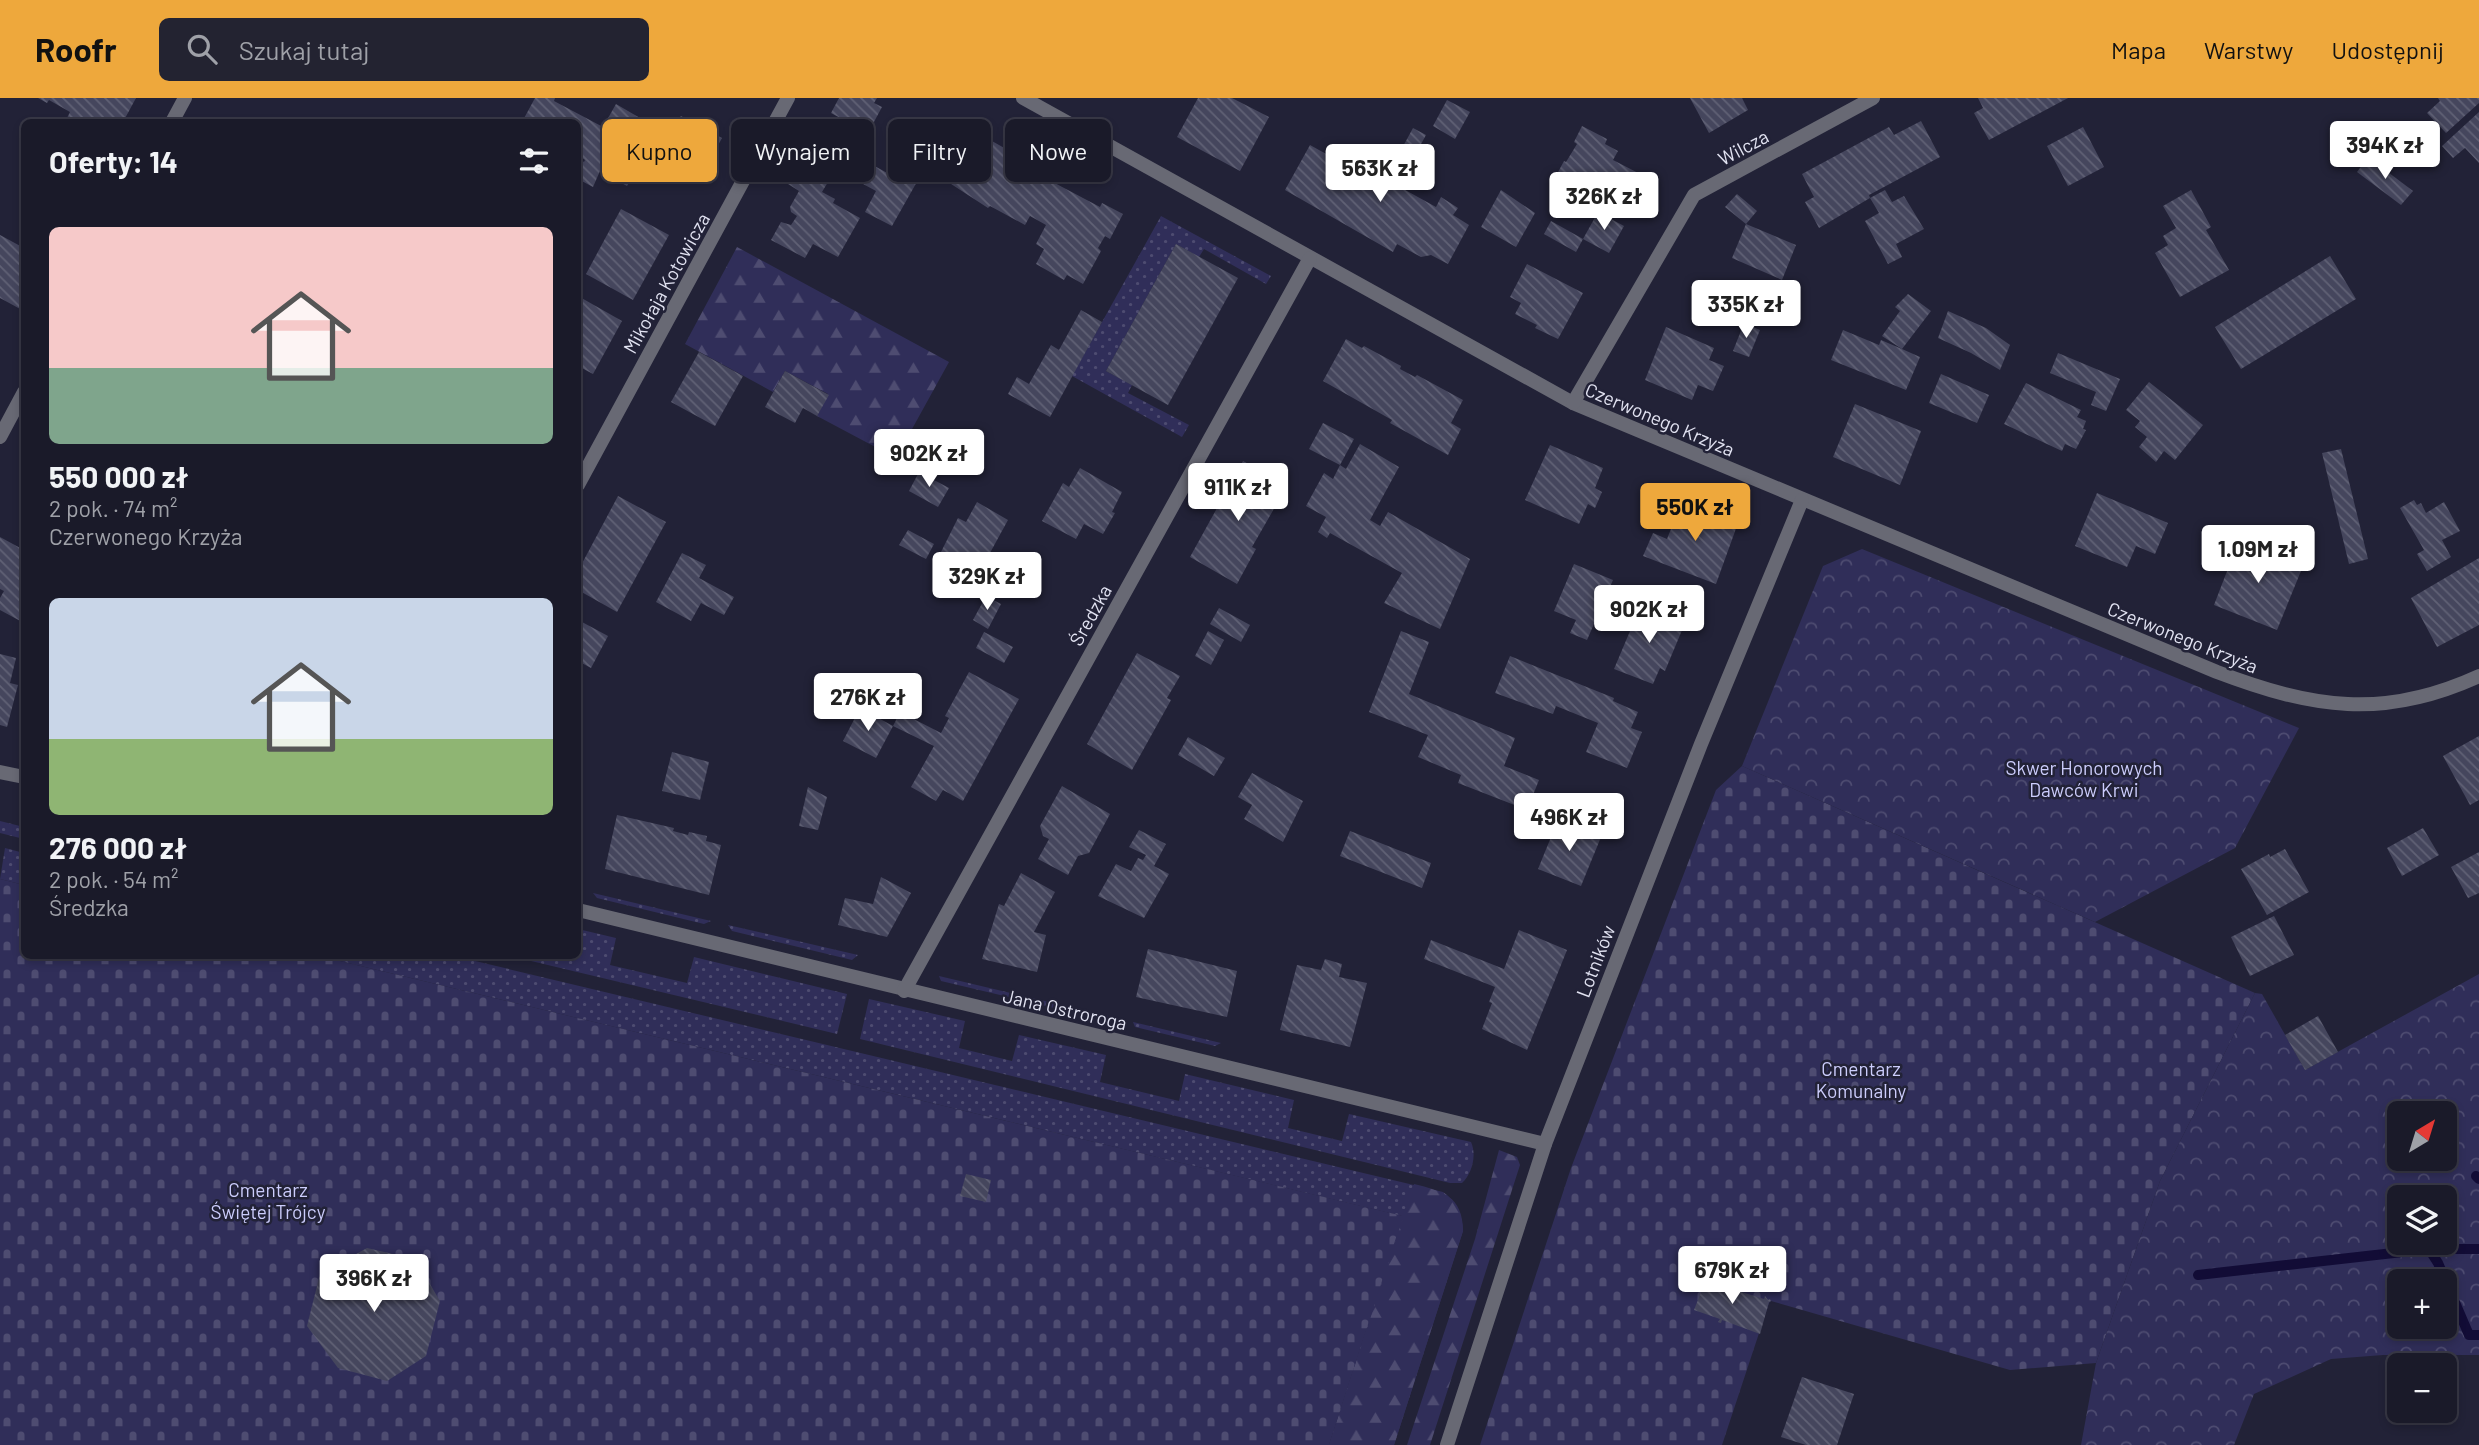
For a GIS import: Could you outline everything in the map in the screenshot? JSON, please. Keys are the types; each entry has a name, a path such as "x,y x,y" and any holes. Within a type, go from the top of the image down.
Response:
{"street":[{"path":"174,119 185,98"},
{"name":"Mikołaja Kotowicza","path":"581,479 788,98"},
{"name":"Czerwonego Krzyża","path":"1023,98 1573,403 2217,672 2298,699 2345,704 2402,701 2452,688 2479,676"},
{"name":"Wilcza","path":"1573,403 1694,195 1873,98"},
{"name":"Średzka","path":"904,990 1310,258"},
{"path":"0,436 21,398"},
{"name":"Lotników","path":"1447,1445 1545,1144 1700,744 1802,499"},
{"path":"0,772 21,776"},
{"name":"Jana Ostroroga","path":"581,911 1545,1144"}],"green space":[{"path":"1161,216 1271,276 1266,284 1204,249 1199,257 1176,244 1106,371 1132,385 1128,393 1189,425 1182,437 1072,376"},
{"path":"737,247 949,362 896,458 817,416 828,394 785,371 773,392 685,344"},
{"name":"Skwer Honorowych Dawców Krwi","path":"1862,549 2299,728 2235,848 2095,922 1742,766 1823,566"},
{"name":"Cmentarz Komunalny","path":"1742,766 2255,993 2160,1181 2096,1363 2010,1370 1771,1301 1722,1445 1480,1445 1571,1168 1716,790"},
{"path":"0,821 21,826 21,838 0,833"},
{"path":"5,848 21,852 21,884 0,879"},
{"name":"Cmentarz Świętej Trójcy","path":"0,879 21,884 21,959 332,959 1403,1216 1329,1445 0,1445"},
{"path":"593,893 711,921 704,924 597,898"},
{"path":"728,925 858,955 852,960 732,931"},
{"path":"581,930 616,938 610,965 687,983 694,957 847,994 837,1034 523,959 581,959"},
{"path":"331,959 467,959 1443,1192 1458,1209 1463,1231 1394,1445 1329,1445 1402,1216"},
{"path":"2479,974 2479,1355 2387,1353 2331,1359 2254,1394 2234,1445 2081,1445 2096,1363 2160,1181 2255,993 2262,994 2305,1070"},
{"path":"939,976 1117,1018 1113,1022 941,981"},
{"path":"869,999 965,1021 959,1048 1012,1061 1019,1035 1106,1055 1100,1082 1179,1101 1185,1074 1294,1100 1288,1128 1342,1141 1349,1114 1471,1142 1474,1153 1472,1164 1462,1183 1450,1183 860,1039"},
{"path":"1133,1022 1221,1043 1215,1046 1135,1027"},
{"path":"1499,1150 1517,1157 1520,1165 1430,1445 1407,1445 1475,1239"},
{"path":"1414,1184 1449,1197 1459,1210 1463,1231 1394,1445 1329,1445"}],"building":[{"path":"38,98 136,98 125,119 66,119 70,112 49,100 47,103"},
{"path":"535,98 555,98 554,101 602,126 602,172 600,171 593,187 581,181 581,160 585,160 581,157 581,119 524,119"},
{"path":"839,98 877,98 874,103 882,107 874,122 874,119 842,119 831,113"},
{"path":"1198,98 1232,98 1269,117 1240,171 1177,137"},
{"path":"1690,98 1742,98 1748,110 1709,133"},
{"path":"1978,98 2068,98 1989,140 1974,113 1983,108"},
{"path":"2438,98 2479,98 2479,103 2446,133 2427,113 2440,101"},
{"path":"1447,100 1470,112 1455,139 1433,126"},
{"path":"616,104 639,119 608,119"},
{"path":"2479,112 2479,163 2465,148 2453,158 2442,146"},
{"path":"1921,121 1940,157 1869,195 1870,198 1819,228 1805,202 1814,197 1802,174 1889,127 1894,135"},
{"path":"1582,126 1607,139 1605,144 1618,151 1613,160 1644,176 1633,196 1605,181 1601,189 1585,180 1572,205 1569,204 1572,198 1550,187 1577,144 1574,142"},
{"path":"2083,127 2104,167 2068,186 2047,146"},
{"path":"1413,128 1426,135 1398,186 1436,207 1441,197 1458,208 1453,215 1469,225 1448,264 1431,255 1421,257 1397,244 1393,252 1285,190 1310,145 1382,185"},
{"path":"991,140 1005,148 1005,182 1053,182 1100,207 1102,203 1123,214 1110,239 1105,236 1098,248 1101,251 1083,284 1067,275 1064,280 1036,264 1044,249 1036,244 1046,225 1030,216 1025,225 990,206 988,208 948,182 991,182"},
{"path":"2368,157 2413,191 2401,205 2357,172"},
{"path":"874,166 888,173 888,182 917,182 892,226 865,212 876,191 860,182 874,182"},
{"path":"828,182 822,192 835,199 833,203 860,218 838,257 813,244 805,258 771,240 781,222 791,225 797,216 791,212 790,207 799,191 788,184"},
{"path":"1501,190 1535,213 1516,247 1481,227"},
{"path":"1885,190 1892,202 1904,196 1924,229 1896,244 1902,257 1888,264 1865,221 1879,213 1870,198"},
{"path":"2191,190 2211,227 2206,230 2229,270 2180,297 2155,253 2168,245 2163,236 2176,228 2163,206"},
{"path":"1737,194 1757,211 1746,224 1725,207"},
{"path":"621,209 669,235 633,300 586,274"},
{"path":"1598,212 1624,226 1609,253 1583,239"},
{"path":"1551,221 1583,239 1576,252 1544,234"},
{"path":"1746,224 1796,245 1782,280 1732,258"},
{"path":"0,235 21,246 21,309 0,298"},
{"path":"1176,244 1238,278 1168,405 1106,371"},
{"path":"2330,256 2356,299 2241,369 2215,327"},
{"path":"1527,264 1583,293 1558,339 1515,314 1521,303 1510,297"},
{"path":"1908,294 1931,311 1902,349 1882,336 1900,311 1895,307"},
{"path":"581,298 622,321 593,374 581,368"},
{"path":"1081,310 1102,322 1050,417 1008,394 1017,377 1029,384 1051,345 1059,350"},
{"path":"1948,311 1986,328 2010,345 2000,370 1938,338"},
{"path":"1744,323 1760,330 1749,357 1733,351"},
{"path":"1666,327 1714,348 1709,360 1724,366 1713,391 1698,385 1692,400 1645,380"},
{"path":"1843,330 1879,345 1881,340 1920,357 1906,390 1831,360"},
{"path":"1346,339 1362,348 1364,346 1401,366 1400,369 1415,377 1417,375 1463,400 1451,423 1461,429 1448,455 1323,381"},
{"path":"699,352 743,376 715,426 671,402"},
{"path":"2058,353 2120,379 2106,411 2091,405 2096,392 2050,373"},
{"path":"785,371 829,395 817,416 803,408 795,423 765,407"},
{"path":"1941,374 1989,395 1977,423 1929,403"},
{"path":"2149,382 2203,425 2175,460 2164,451 2156,462 2139,447 2147,437 2135,427 2140,421 2126,410"},
{"path":"2026,383 2081,410 2077,417 2086,421 2083,429 2086,430 2076,449 2065,444 2062,451 2004,424"},
{"path":"1855,404 1921,431 1900,485 1833,457"},
{"path":"1323,423 1354,439 1340,465 1309,449"},
{"path":"1360,444 1399,467 1370,520 1380,526 1388,512 1470,559 1440,629 1384,603 1402,573 1330,533 1327,538 1318,532 1326,517 1306,506 1324,473 1333,479 1340,465 1346,469"},
{"path":"1550,445 1603,468 1595,488 1602,492 1595,508 1588,504 1579,524 1525,500"},
{"path":"2341,449 2368,559 2349,564 2322,453"},
{"path":"1243,461 1287,486 1252,547 1256,549 1237,584 1190,557"},
{"path":"1080,468 1122,492 1112,512 1115,513 1103,534 1084,524 1076,539 1042,521 1063,483 1069,487"},
{"path":"919,472 949,488 938,507 909,491"},
{"path":"2097,493 2168,523 2155,554 2136,546 2127,567 2075,546"},
{"path":"618,496 666,522 617,612 581,592 581,565"},
{"path":"2414,500 2417,505 2421,503 2426,513 2444,502 2460,531 2442,540 2451,557 2427,571 2417,554 2424,550 2400,508"},
{"path":"1682,501 1738,523 1716,584 1643,556 1653,533 1667,539"},
{"path":"977,502 1008,520 979,573 941,552 958,518 966,522"},
{"path":"908,530 934,544 926,559 899,545"},
{"path":"0,537 21,548 21,621 0,610 0,598 4,591 0,589"},
{"path":"2239,540 2303,566 2277,630 2214,605"},
{"path":"682,553 706,565 699,578 734,597 724,615 701,603 691,621 656,602"},
{"path":"2479,558 2479,625 2437,647 2411,598"},
{"path":"1574,564 1613,580 1587,640 1570,633 1576,620 1554,611"},
{"path":"986,596 1001,604 988,629 973,620"},
{"path":"1641,605 1685,623 1665,671 1660,668 1653,684 1614,669"},
{"path":"1219,608 1250,625 1241,642 1210,624"},
{"path":"582,622 608,636 591,668 581,663"},
{"path":"1208,631 1224,640 1211,665 1195,656"},
{"path":"1401,631 1429,642 1409,694 1515,738 1504,766 1539,780 1527,810 1458,783 1461,775 1418,757 1428,735 1369,712"},
{"path":"984,632 1013,647 1004,663 976,648"},
{"path":"1137,653 1180,676 1167,698 1171,700 1132,770 1087,744"},
{"path":"0,654 16,658 10,683 18,685 7,727 0,725"},
{"path":"1510,656 1614,698 1613,701 1638,712 1631,728 1642,732 1627,768 1586,752 1598,723 1556,706 1553,714 1495,693"},
{"path":"969,672 1019,699 963,801 943,790 936,801 911,787 934,746 893,726 900,712 941,733 949,718 945,716"},
{"path":"860,708 893,726 876,758 843,741"},
{"path":"2479,736 2479,800 2470,805 2443,756"},
{"path":"1188,737 1225,758 1214,776 1178,755"},
{"path":"672,752 709,762 700,800 662,791"},
{"path":"1252,773 1303,801 1283,842 1244,819 1252,805 1238,797"},
{"path":"1062,786 1110,814 1089,853 1078,856 1068,875 1038,859 1049,839 1043,836 1040,826"},
{"path":"808,787 827,797 818,830 799,826"},
{"path":"617,815 674,828 673,831 688,835 689,832 707,836 706,841 721,845 709,895 605,869"},
{"path":"1558,820 1601,837 1581,886 1538,869"},
{"path":"2423,828 2439,855 2402,876 2387,848"},
{"path":"1139,830 1166,844 1154,866 1169,874 1144,918 1098,896 1116,864 1131,871 1138,858 1143,860 1146,855 1129,847"},
{"path":"1350,831 1431,863 1422,888 1340,856"},
{"path":"2285,849 2309,892 2267,915 2241,869"},
{"path":"2479,852 2479,893 2468,898 2451,867"},
{"path":"1021,873 1055,892 1034,932 1046,935 1037,972 982,959 999,904 1004,906"},
{"path":"881,877 911,893 887,937 838,925 845,898 873,904"},
{"path":"2274,916 2294,955 2250,976 2231,937"},
{"path":"1519,930 1567,950 1527,1050 1482,1029 1495,987 1424,959 1431,940 1504,969"},
{"path":"1148,949 1237,971 1227,1017 1136,997"},
{"path":"1325,959 1342,964 1339,977 1367,983 1350,1047 1280,1030 1297,965 1321,970"},
{"path":"2318,1016 2338,1052 2305,1070 2285,1035"},
{"path":"966,1174 991,1180 986,1202 960,1196"},
{"path":"367,1248 415,1259 440,1301 426,1356 387,1381 338,1368 307,1326 320,1274"},
{"path":"1705,1276 1707,1280 1730,1288 1730,1285 1733,1285 1732,1289 1770,1299 1760,1334 1722,1320 1721,1323 1718,1322 1720,1319 1694,1310"},
{"path":"1802,1377 1854,1394 1837,1445 1806,1445 1781,1437"}],"waterway":[{"path":"2476,1176 2479,1179"},
{"path":"2198,1275 2429,1249 2438,1263 2469,1335 2479,1335"},
{"path":"2457,1249 2479,1249"}]}
